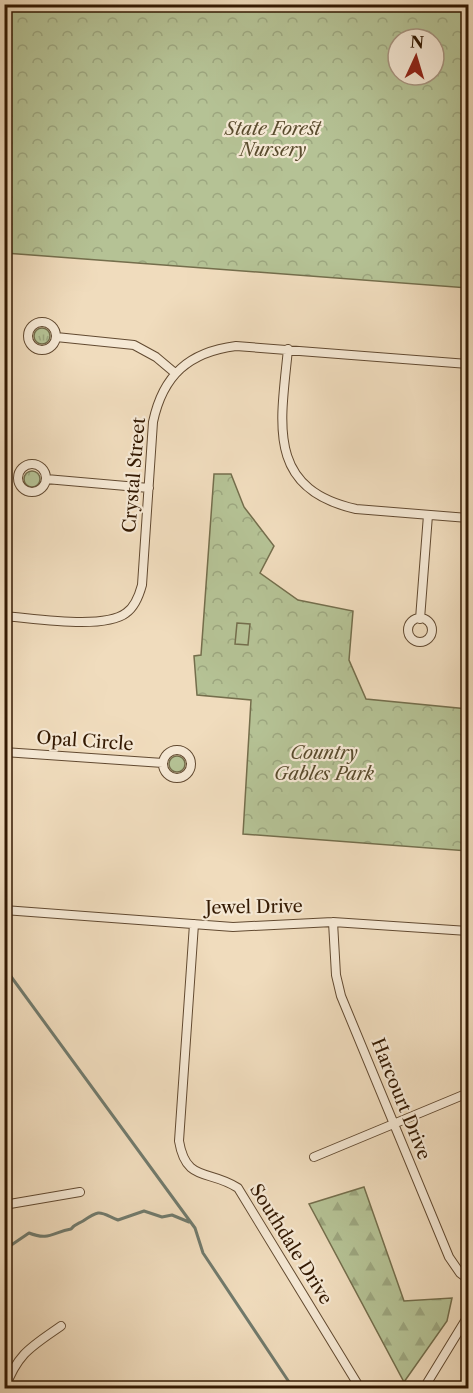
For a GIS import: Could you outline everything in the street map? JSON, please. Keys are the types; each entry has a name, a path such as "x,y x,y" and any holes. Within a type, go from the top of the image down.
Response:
{"street":[{"path":"56,337 134,345 156,357 175,373"},
{"name":"Crystal Street","path":"4,616 106,622 127,612 135,604 142,585 153,422 156,407 175,373 199,355 216,348 236,346 468,364"},
{"path":"288,350 281,430 283,447 297,475 322,498 338,505 356,509 468,518"},
{"path":"46,479 149,488"},
{"path":"420,619 428,515"},
{"name":"Opal Circle","path":"4,752 163,763"},
{"name":"Jewel Drive","path":"4,910 233,927 333,922 468,931"},
{"name":"Harcourt Drive","path":"333,922 336,975 341,996 449,1257 460,1273 468,1279"},
{"name":"Southdale Drive","path":"194,924 179,1141 182,1158 192,1170 226,1179 237,1188 360,1389"},
{"path":"314,1157 468,1093"},
{"path":"4,1205 80,1192"},
{"path":"424,1389 468,1316"},
{"path":"5,1389 13,1368 28,1349 62,1326"}],"green space":[{"name":"State Forest Nursery","path":"4,5 468,5 468,288 5,253"},
{"path":"39,328 45,328 50,336 48,342 39,344 34,339 34,333"},
{"path":"32,471 38,473 40,479 38,485 32,487 26,485 24,479 26,473"},
{"name":"Country Gables Park","path":"214,474 231,474 244,507 274,546 260,573 298,600 353,611 349,660 366,699 468,709 468,851 243,834 251,700 197,695 194,656 201,655"},
{"path":"237,623 250,624 248,645 235,644"},
{"path":"174,756 180,756 185,764 183,770 174,772 169,767 169,761"},
{"path":"364,1187 404,1301 452,1298 447,1321 404,1382 309,1204"}],"waterway":[{"path":"4,967 195,1228 203,1253 293,1388"},
{"path":"4,1250 29,1233 41,1236 51,1235 71,1229 97,1213 118,1220 144,1211 162,1217 172,1215 189,1222"}]}
